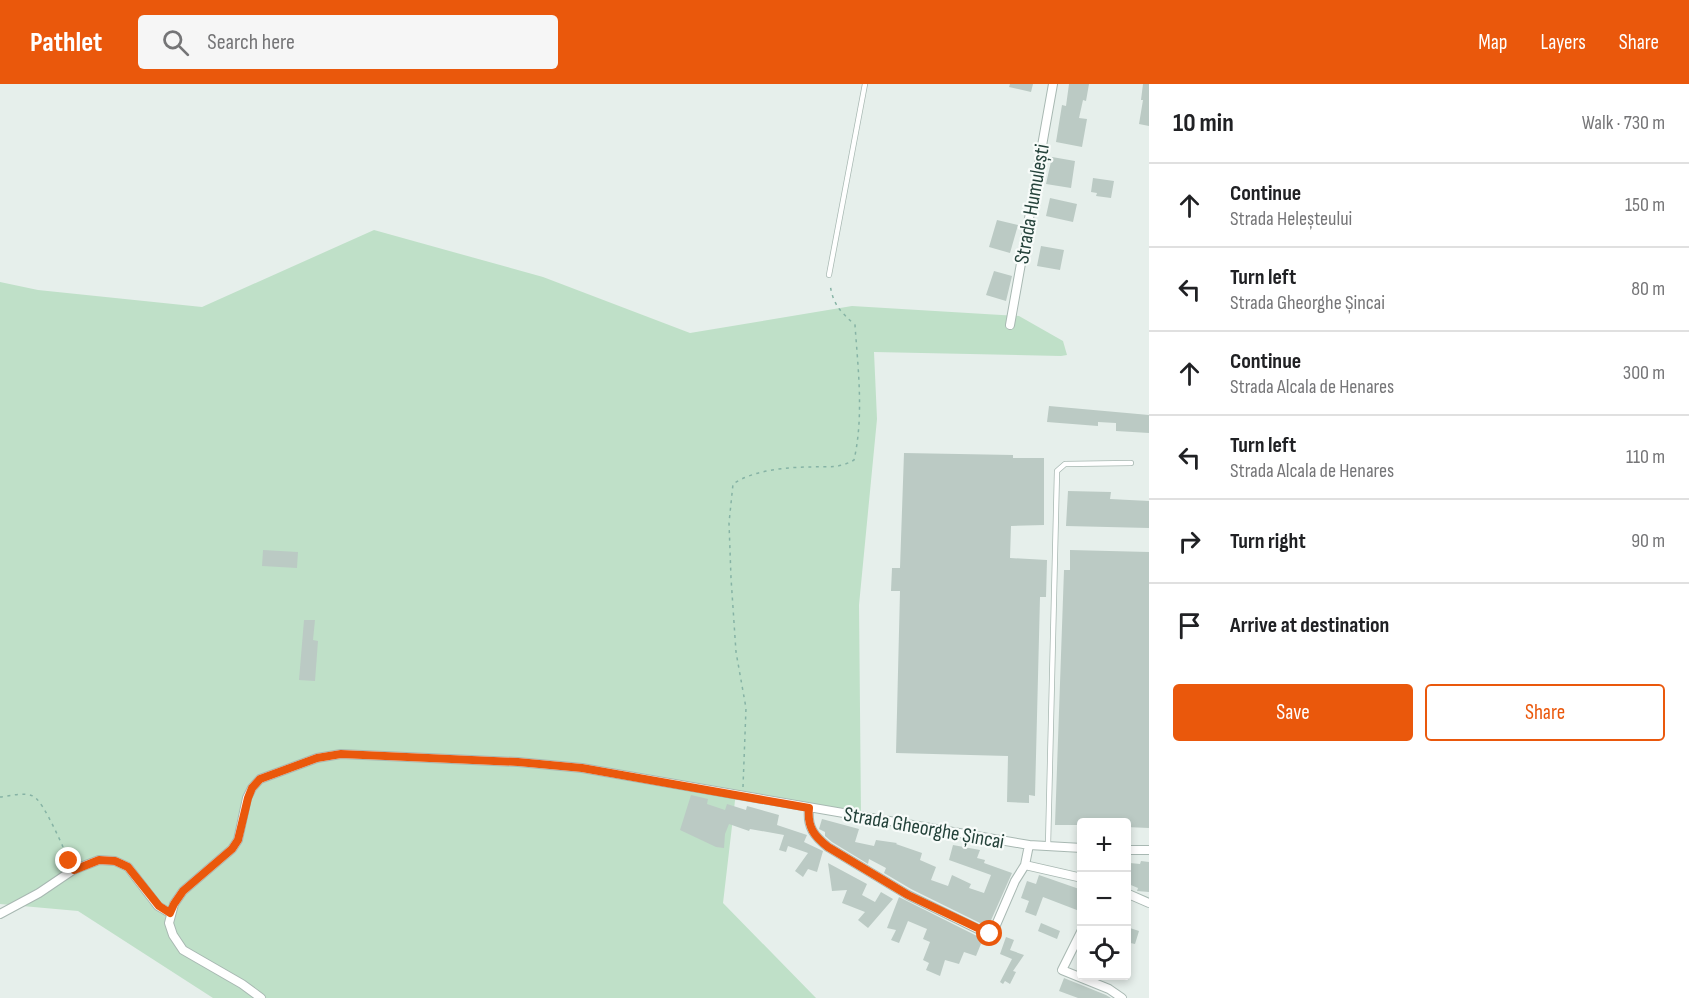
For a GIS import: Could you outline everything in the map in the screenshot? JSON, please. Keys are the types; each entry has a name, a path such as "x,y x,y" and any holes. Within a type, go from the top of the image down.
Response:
{"street":[{"name":"Strada Humulești","path":"1010,325 1053,84"},
{"name":"Strada Gheorghe Șincai","path":"170,913 183,891 232,849 238,840 252,788 260,779 317,758 341,754 518,762 582,768 696,790 1029,845 1077,848"},
{"path":"809,808 810,829 816,838 828,847 908,895 990,934 1025,865 1029,845"},
{"path":"1131,850 1149,850"},
{"path":"0,914 39,893 74,870 99,860 115,861 128,867 153,900 170,913 169,923 173,935 183,950 242,984 261,998"},
{"path":"1025,865 1077,877"},
{"path":"1131,895 1149,903"},
{"path":"1077,940 1062,970 1077,976"},
{"path":"1087,980 1109,989 1122,998"}],"lane":[{"path":"829,275 865,84"},
{"path":"1048,846 1057,471 1065,464 1131,463"}],"path":[{"path":"742,797 746,708 736,652 731,578 729,523 733,484 766,472 811,466 839,467 854,460 858,443 859,406 855,325 832,299 829,275"},
{"path":"0,797 29,795 37,798 74,870"}],"green space":[{"path":"374,230 543,277 690,333 852,306 1019,316 1063,341 1067,355 1061,356 874,352 877,419 859,605 861,813 736,792 723,903 816,998 213,998 78,911 0,904 0,282 38,290 202,307"}],"building":[{"path":"1010,84 1033,84 1031,92 1009,87"},
{"path":"1069,84 1089,84 1086,101 1083,100 1079,118 1087,119 1082,147 1056,142 1062,105 1066,106"},
{"path":"1143,84 1149,84 1149,126 1139,124"},
{"path":"1052,157 1075,161 1071,188 1046,184"},
{"path":"1093,178 1114,181 1111,198 1096,196 1097,193 1091,192"},
{"path":"1050,198 1077,204 1073,222 1046,216"},
{"path":"997,220 1018,225 1010,253 989,247"},
{"path":"1041,246 1064,250 1060,270 1037,266"},
{"path":"994,271 1012,276 1006,301 986,295"},
{"path":"1049,406 1149,415 1149,433 1116,431 1116,423 1098,422 1098,426 1047,422"},
{"path":"904,453 1013,455 1013,458 1044,458 1044,525 1011,526 1010,558 1047,560 1046,597 1040,597 1035,796 1029,795 1029,803 1007,802 1008,756 896,753 900,591 891,591 892,568 900,568"},
{"path":"1068,491 1111,492 1110,499 1149,501 1149,528 1066,526"},
{"path":"263,550 298,552 297,568 262,566"},
{"path":"1070,550 1149,552 1149,828 1131,827 1131,818 1077,818 1077,825 1055,825 1064,570 1070,570"},
{"path":"304,620 315,620 313,640 318,641 315,681 299,680"},
{"path":"691,795 708,799 707,804 725,810 727,804 746,810 747,806 779,815 777,825 807,835 804,842 823,851 817,872 808,869 803,877 795,871 808,853 788,846 786,852 779,850 784,835 750,829 749,831 729,824 725,834 724,848 716,847 680,830"},
{"path":"822,819 859,829 855,842 874,846 876,840 897,843 922,853 920,860 936,867 931,880 948,886 952,875 971,884 969,888 984,893 991,875 949,860 953,845 980,850 977,858 985,860 984,863 1012,873 988,927 911,889 884,873 886,868 869,859 868,864 832,842 825,836 825,832 819,829"},
{"path":"1141,861 1149,862 1149,892 1137,891 1138,888 1131,885 1131,863 1140,864"},
{"path":"828,863 867,884 862,895 875,902 881,892 893,899 868,928 858,920 865,912 842,903 847,890 832,891"},
{"path":"1039,875 1077,888 1077,910 1043,897 1036,916 1025,912 1029,901 1021,898 1027,881 1036,884"},
{"path":"899,897 983,939 976,956 964,952 959,964 945,960 940,976 926,970 929,963 923,960 930,942 923,939 927,929 908,921 899,943 891,940 896,930 887,928"},
{"path":"1041,923 1060,931 1057,939 1038,931"},
{"path":"1131,928 1139,931 1135,944 1131,943"},
{"path":"1006,937 1014,940 1010,950 1024,955 1013,971 1016,972 1010,984 1005,981 1003,984 1000,982 1012,959 1000,954"},
{"path":"1064,978 1111,998 1078,998 1059,991"}],"route":[{"path":"69,861 74,870 99,860 115,861 128,867 148,895 170,913 183,891 232,849 238,840 252,788 260,779 317,758 341,754 518,762 582,768 809,808 810,829 816,838 828,847 908,895 990,934"}]}
